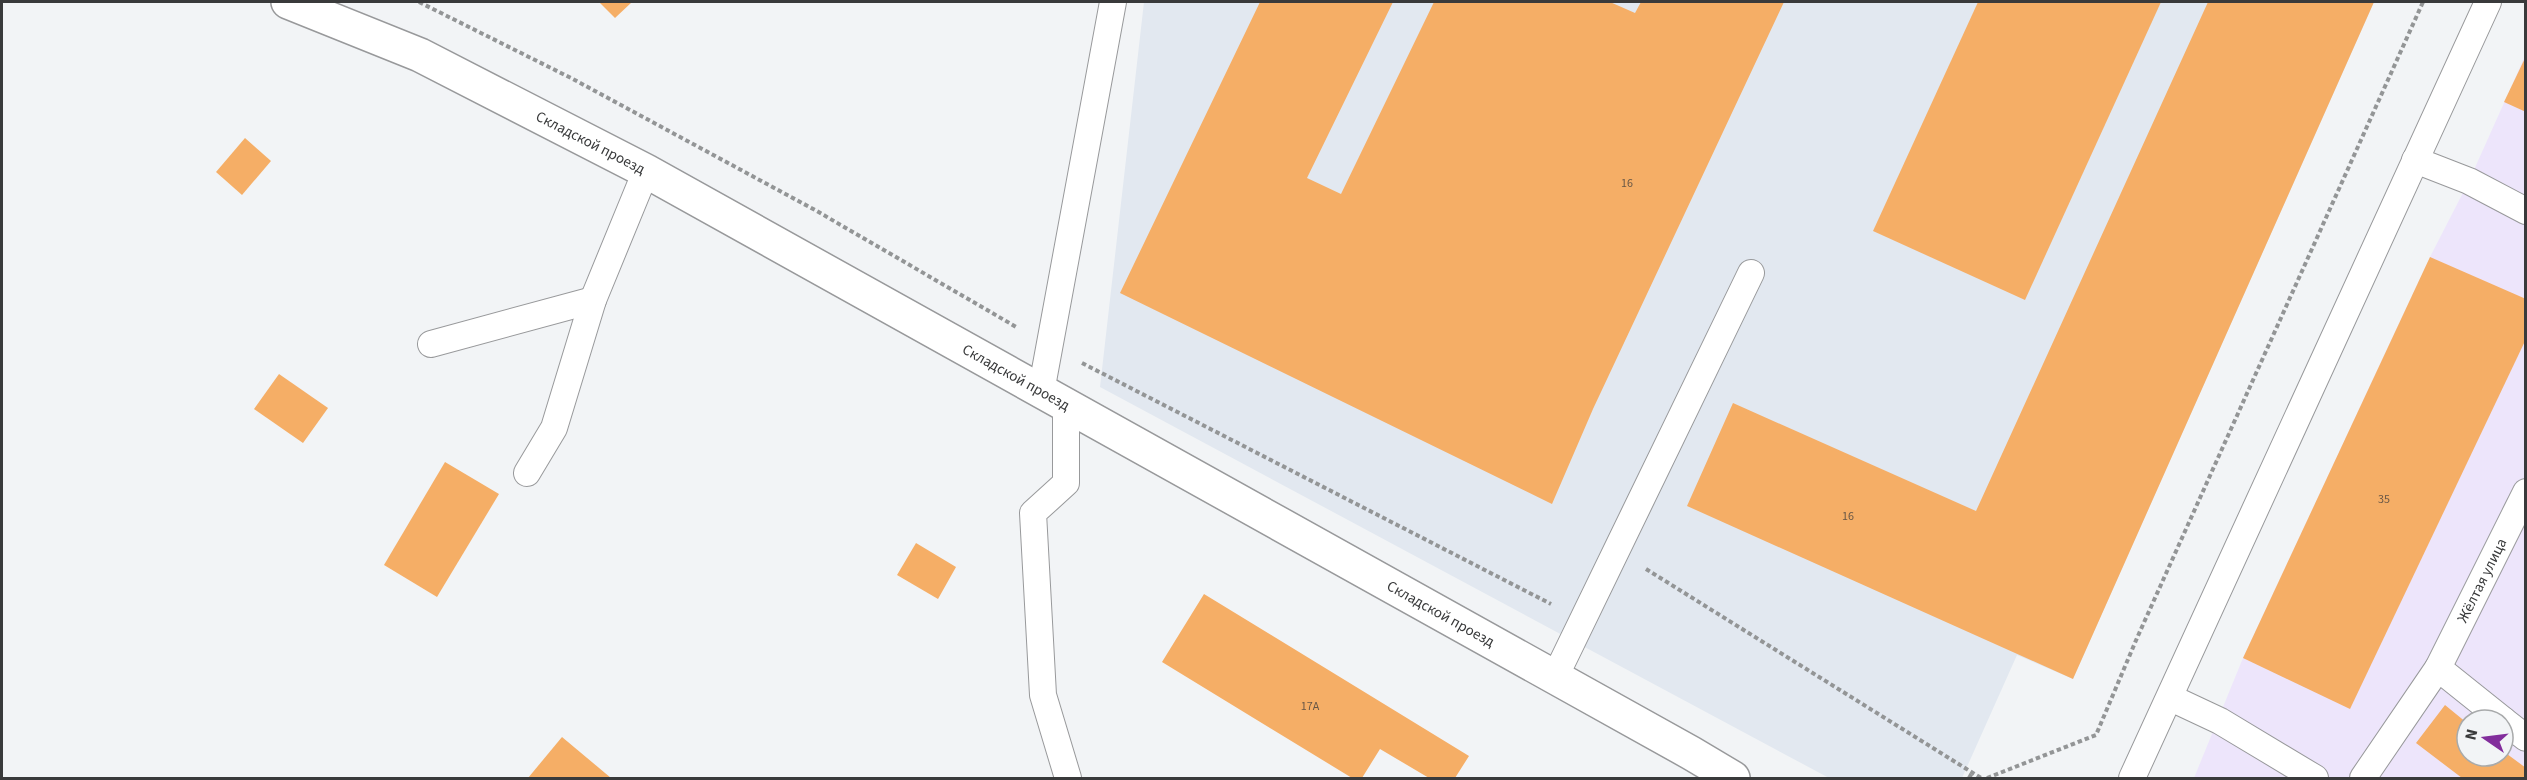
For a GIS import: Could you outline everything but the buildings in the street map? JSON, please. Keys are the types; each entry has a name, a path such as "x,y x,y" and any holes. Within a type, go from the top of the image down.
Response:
{"street":[{"name":"Складской проезд","path":"288,2 420,55 646,171 1556,677 1733,778"}],"lane":[{"path":"1068,778 1043,696 1033,513 1066,483 1054,399 1050,347 1113,2"},
{"path":"2133,778 2488,2"},
{"path":"2415,160 2469,182 2526,210"},
{"path":"527,473 554,428 593,300 646,171"},
{"path":"1556,677 1751,273"},
{"path":"431,344 593,300"},
{"name":"Жёлтая улица","path":"2363,778 2438,668 2526,492"},
{"path":"2438,668 2488,708"},
{"path":"2171,698 2220,721 2315,778"}],"path":[{"path":"419,2 571,78 815,210 1050,347 1583,621"},
{"path":"1987,778 2096,735 2423,2"},
{"path":"1617,551 1981,778"},
{"path":"1969,778 1972,773"}],"shaded area":[{"path":"1144,2 2374,2 2073,679 2017,655 1962,778 1829,778 1100,387"},
{"path":"2525,56 2525,778 2194,778 2243,658 2430,257 2469,181"}]}
